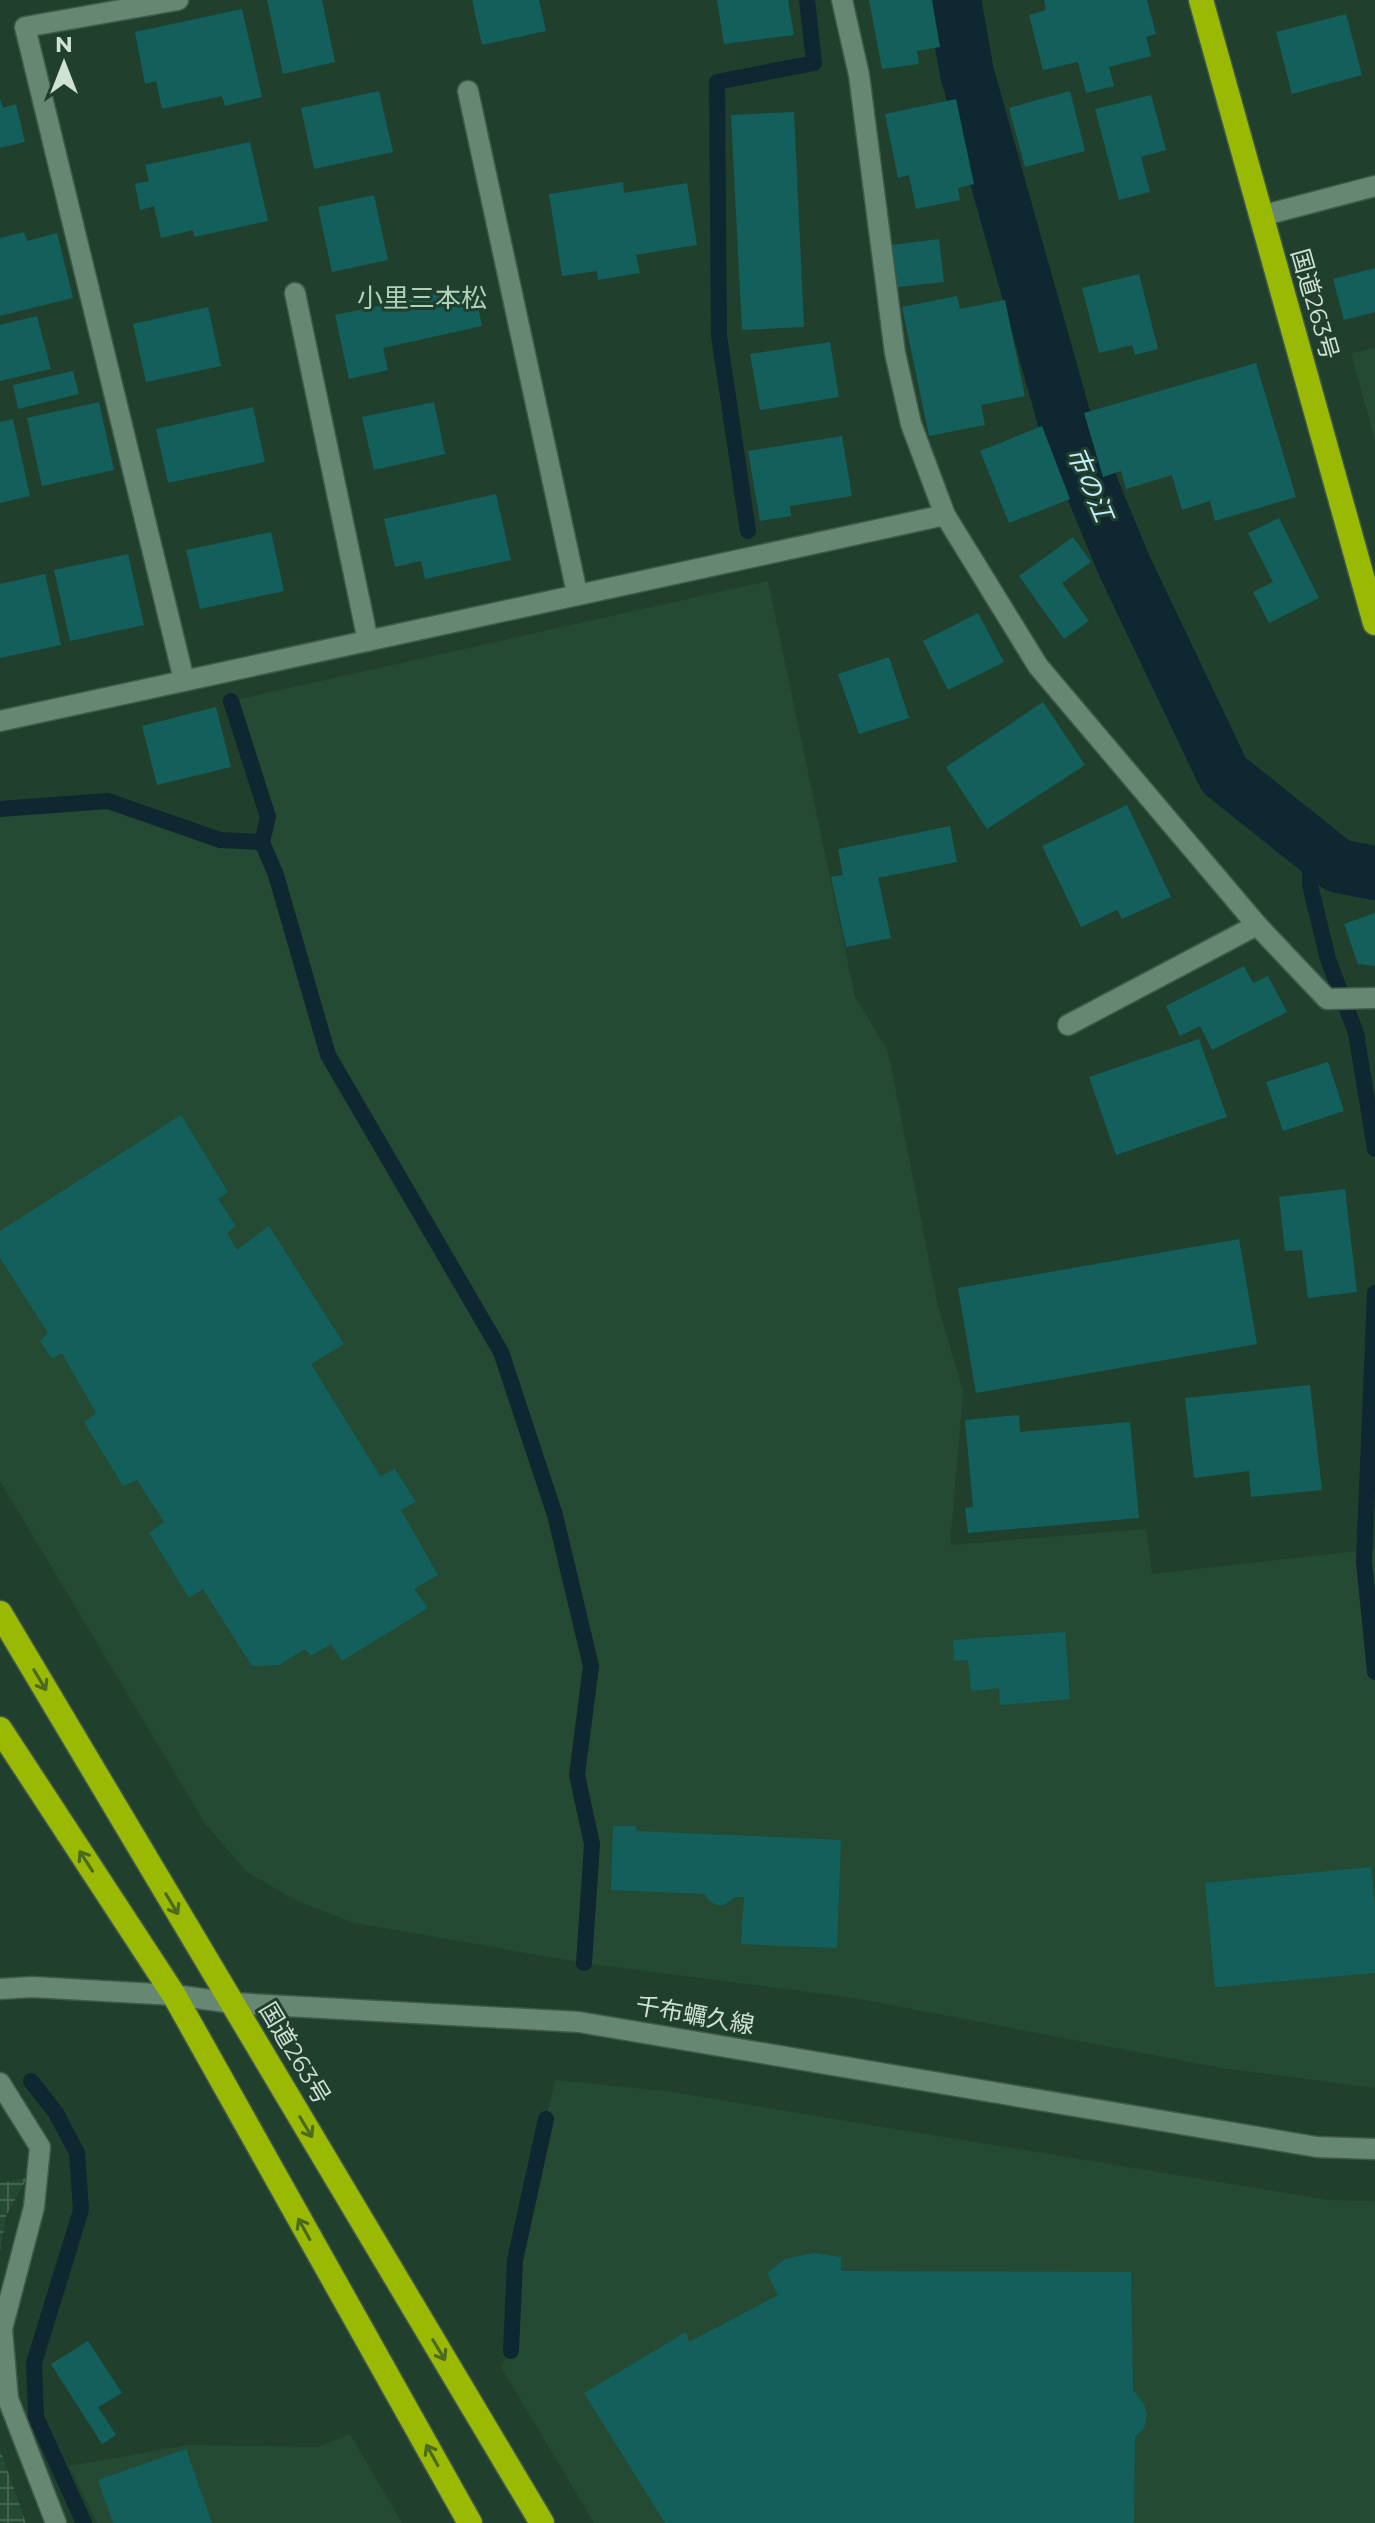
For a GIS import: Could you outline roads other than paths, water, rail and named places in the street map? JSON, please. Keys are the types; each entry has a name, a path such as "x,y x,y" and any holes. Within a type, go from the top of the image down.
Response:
{"highway":[{"name":"国道263号","path":"1201,0 1375,623"},
{"name":"国道263号","path":"0,1613 542,2523"},
{"path":"0,1729 174,1995 470,2523"}],"street":[{"path":"178,0 25,27 184,680"},
{"path":"842,0 859,75 895,353 911,424 945,515 1038,666 1257,925 1327,999 1370,998"},
{"path":"468,91 577,593"},
{"path":"1261,216 1375,186"},
{"path":"295,293 368,641"},
{"path":"0,721 945,515"},
{"path":"1068,1025 1257,925"},
{"name":"千布蠣久線","path":"0,1989 32,1987 174,1995 233,2003 579,2022 1317,2147 1375,2149"},
{"path":"0,2083 40,2147 34,2207 2,2329 8,2399 56,2523"}],"waterway":[{"path":"748,531 719,336 717,82 814,63 807,0"},
{"name":"市の江","path":"954,0 967,73 1066,425 1124,565 1224,775 1338,866 1375,873"},
{"path":"231,701 268,817 262,842 276,875 328,1055 501,1352 555,1515 591,1666 577,1775 592,1844 584,1963"},
{"path":"0,809 108,801 220,840 262,842"},
{"path":"1310,844 1310,885 1328,959 1356,1033 1375,1149"},
{"path":"1375,1293 1364,1562 1375,1672"},
{"path":"31,2081 56,2113 77,2153 81,2210 34,2363 36,2417 84,2523"},
{"path":"511,2351 515,2260 546,2119"}],"district":[{"name":"小里三本松","path":"422,298"}]}
